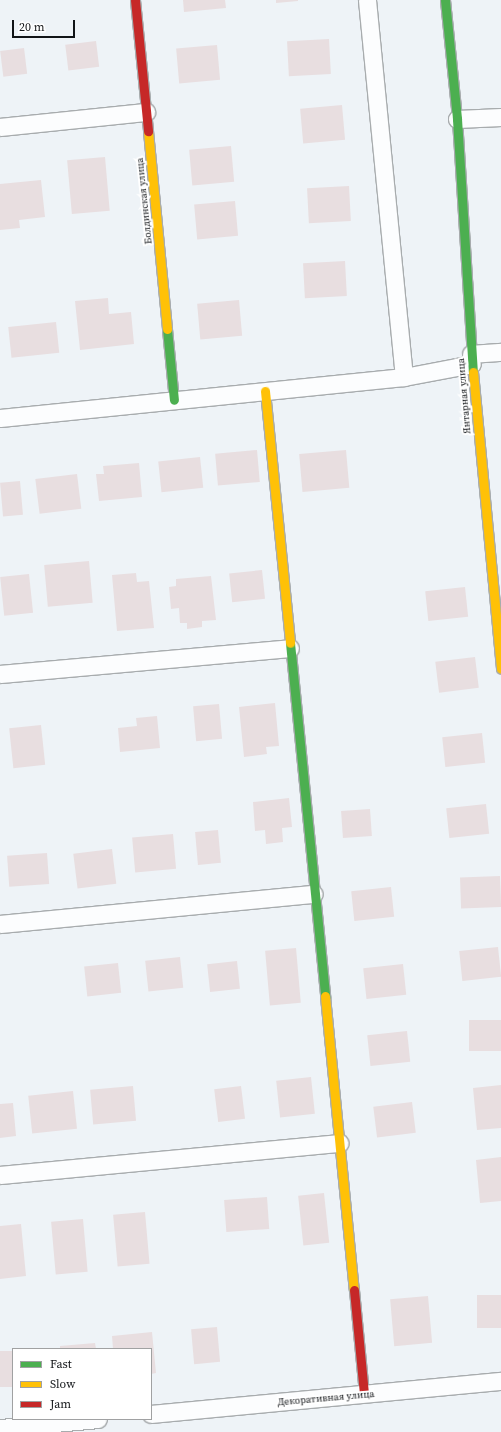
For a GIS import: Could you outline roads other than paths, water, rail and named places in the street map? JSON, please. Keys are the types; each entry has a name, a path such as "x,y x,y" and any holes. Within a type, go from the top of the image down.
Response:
{"street":[{"name":"Болдинская улица","path":"135,0 174,400"},
{"path":"367,0 404,377"},
{"name":"Янтарная улица","path":"445,0 457,119 471,359 501,669"},
{"path":"0,127 146,112"},
{"path":"457,119 501,117"},
{"path":"0,418 404,377 501,352"},
{"path":"265,391 364,1394"},
{"path":"0,674 290,648"},
{"path":"0,924 314,894"},
{"path":"0,1174 339,1143"},
{"name":"Декоративная улица","path":"152,1414 501,1381"},
{"path":"0,1428 87,1420"}]}
